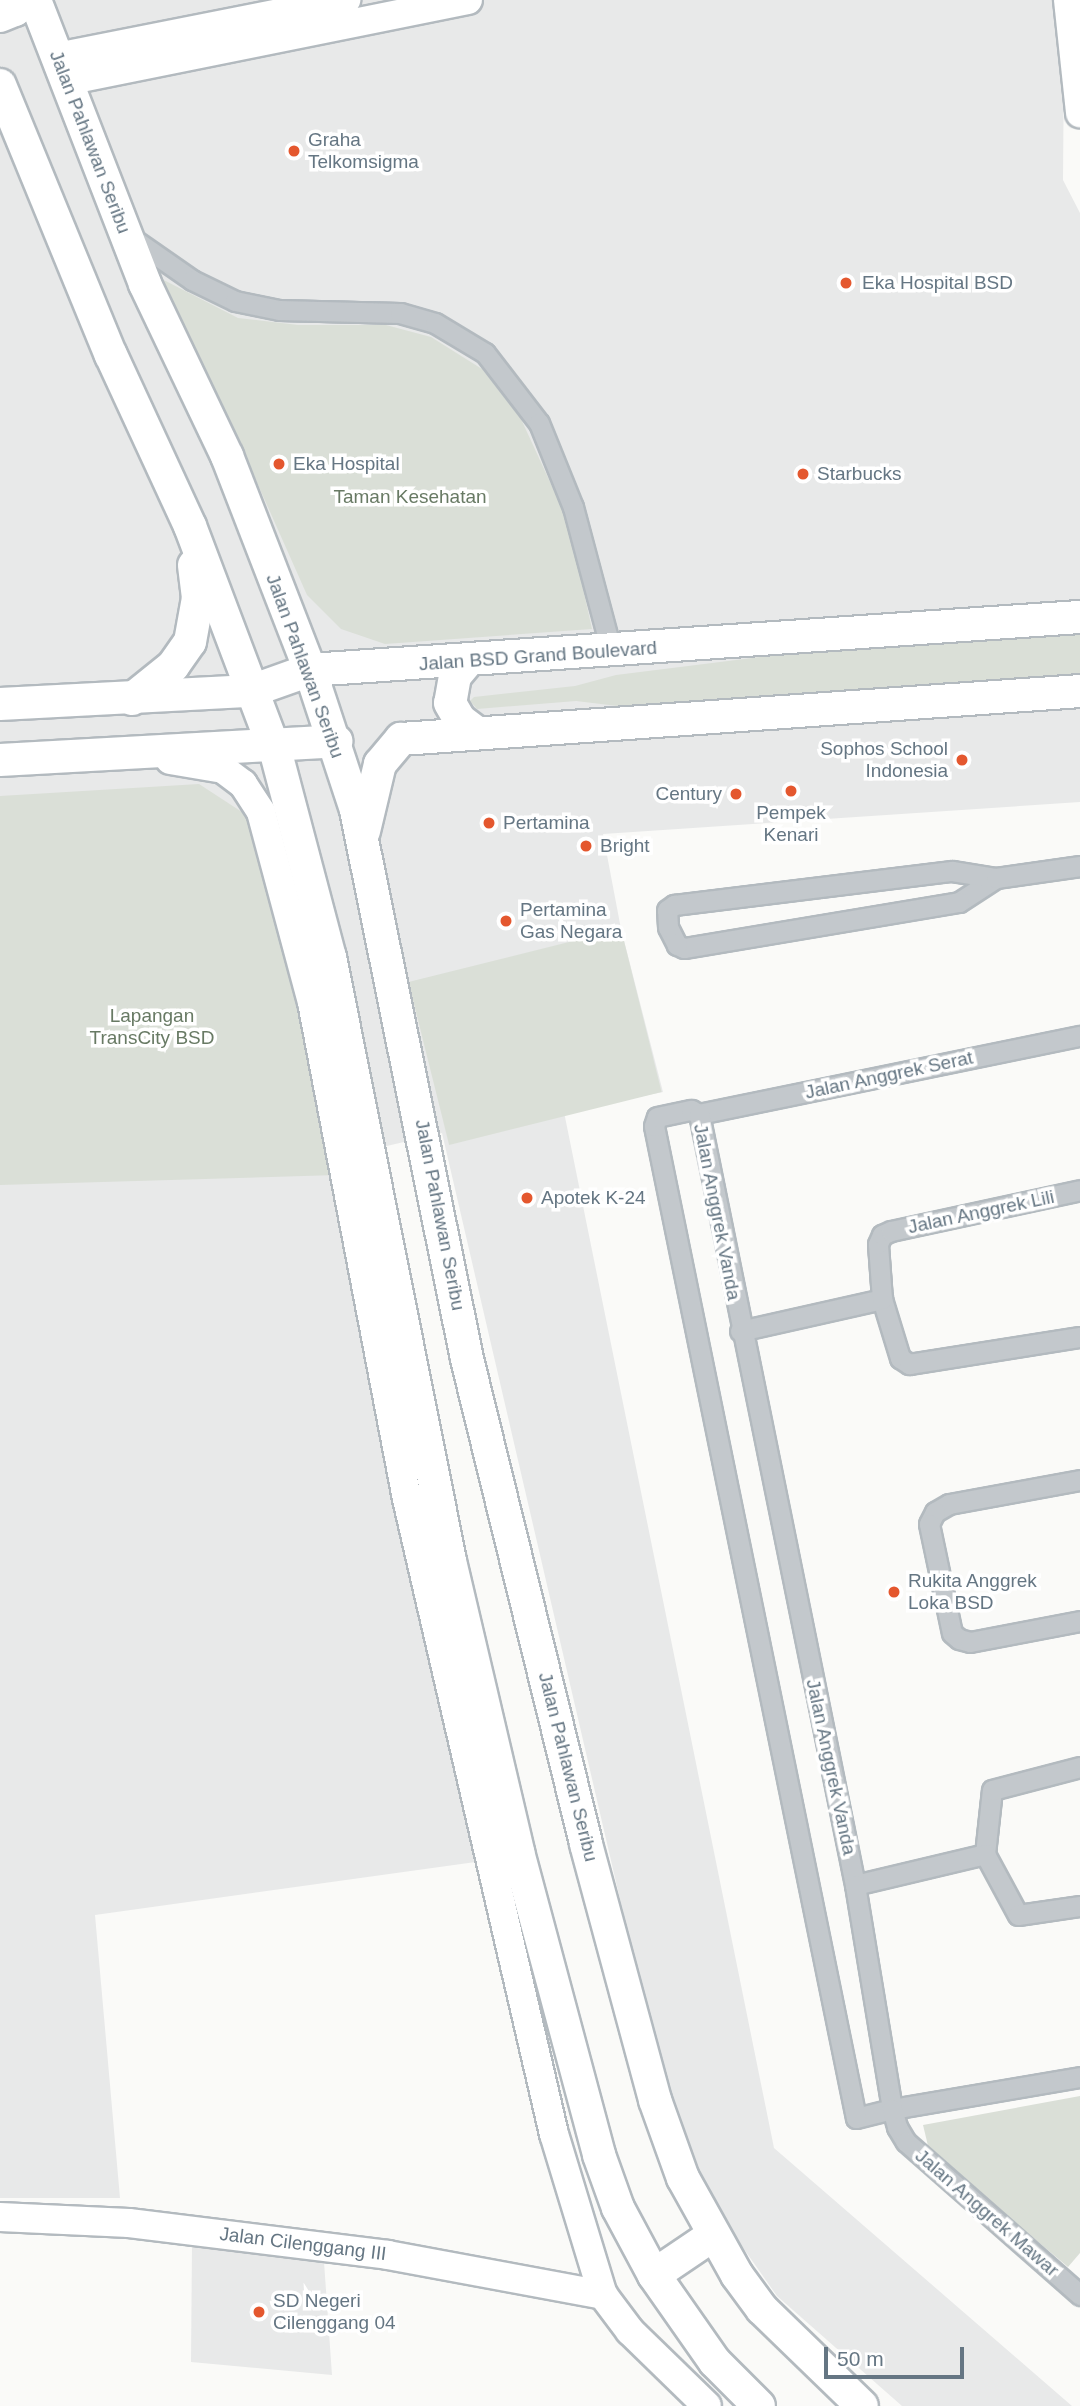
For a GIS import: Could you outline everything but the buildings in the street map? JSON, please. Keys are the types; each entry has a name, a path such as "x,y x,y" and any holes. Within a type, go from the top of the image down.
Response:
{"main road":[{"path":"0,16 15,10 20,0"},
{"name":"Jalan Pahlawan Seribu","path":"35,0 124,232 161,320 227,456 335,741 363,836 467,1359 586,1843 655,2100 683,2178 713,2235 762,2309 862,2406"},
{"path":"0,85 111,355 190,526 251,691 274,745 330,957 409,1368 517,1852 599,2155 618,2208 654,2275 715,2362 758,2406"},
{"path":"99,752 120,741 124,730 122,699 173,666 192,635 198,598 190,526"},
{"name":"Jalan BSD Grand Boulevard","path":"0,704 251,691 310,670 466,663 611,650 1080,617"},
{"path":"466,663 454,676 450,704 460,720 476,732"},
{"path":"363,836 380,764 401,740 476,732 1080,691"},
{"path":"0,760 99,752 335,741"},
{"path":"654,2275 713,2235"}],"street":[{"path":"62,69 348,8 468,0"},
{"path":"1068,0 1080,111"},
{"path":"124,232 192,281 235,301 279,310 400,313 435,323 485,353 539,423 573,507 611,650"},
{"path":"99,752 206,763 233,776 261,812 312,1002 410,1513 554,2134 603,2295 630,2331 707,2406"},
{"path":"996,878 960,902 684,948 677,945 668,927 667,910 674,905 952,871 996,878 1080,866"},
{"name":"Jalan Anggrek Serat","path":"695,1112 1080,1036"},
{"name":"Jalan Anggrek Vanda","path":"695,1112 855,1885 892,2109 856,2118 654,1126 657,1117 695,1112"},
{"name":"Jalan Anggrek Lili","path":"881,1299 878,1244 882,1235 1080,1191"},
{"path":"740,1331 881,1299 900,1358 909,1364 1080,1337"},
{"path":"1080,1480 949,1504 935,1512 929,1524 952,1633 959,1639 970,1642 1080,1621"},
{"path":"1080,1766 1077,1771 996,1786 991,1794 985,1854 1018,1915 1080,1906"},
{"path":"855,1885 985,1854"},
{"path":"892,2109 1080,2077"},
{"name":"Jalan Anggrek Mawar","path":"892,2109 906,2142 1077,2286"},
{"name":"Jalan Cilenggang III","path":"0,2217 129,2223 388,2255 603,2295"}],"shaded area":[{"path":"0,0 1080,0 1064,56 1063,180 1080,213 1080,802 603,834 621,929 663,1092 564,1112 774,2148 1072,2406 902,2406 777,2296 710,2201 665,2093 442,1133 336,1158 490,1860 95,1915 120,2198 0,2198"},
{"name":"SD Negeri Cilenggang 04","path":"192,2245 324,2262 332,2375 191,2362"}],"green space":[{"name":"Taman Kesehatan","path":"152,274 238,318 298,325 386,325 431,337 482,369 521,419 568,521 592,629 385,644 341,629 307,595 227,415"},
{"path":"1080,633 1080,676 634,708 576,701 477,709 470,701 474,697 575,686 616,675 801,652"},
{"name":"Lapangan TransCity BSD","path":"199,784 245,814 301,994 337,1175 0,1185 0,796"},
{"path":"621,929 662,1092 449,1145 409,982"},
{"path":"1080,2096 1080,2253 1068,2267 929,2150 923,2125"}],"place":[{"name":"Graha Telkomsigma","path":"294,151"},
{"name":"Eka Hospital BSD","path":"846,283"},
{"name":"Eka Hospital","path":"279,464"},
{"name":"Starbucks","path":"803,474"},
{"name":"Sophos School Indonesia","path":"962,760"},
{"name":"Pempek Kenari","path":"791,791"},
{"name":"Century","path":"736,794"},
{"name":"Pertamina","path":"489,823"},
{"name":"Bright","path":"586,846"},
{"name":"Pertamina Gas Negara","path":"506,921"},
{"name":"Apotek K-24","path":"527,1198"},
{"name":"Rukita Anggrek Loka BSD","path":"894,1592"},
{"name":"SD Negeri Cilenggang 04","path":"259,2312"}]}
